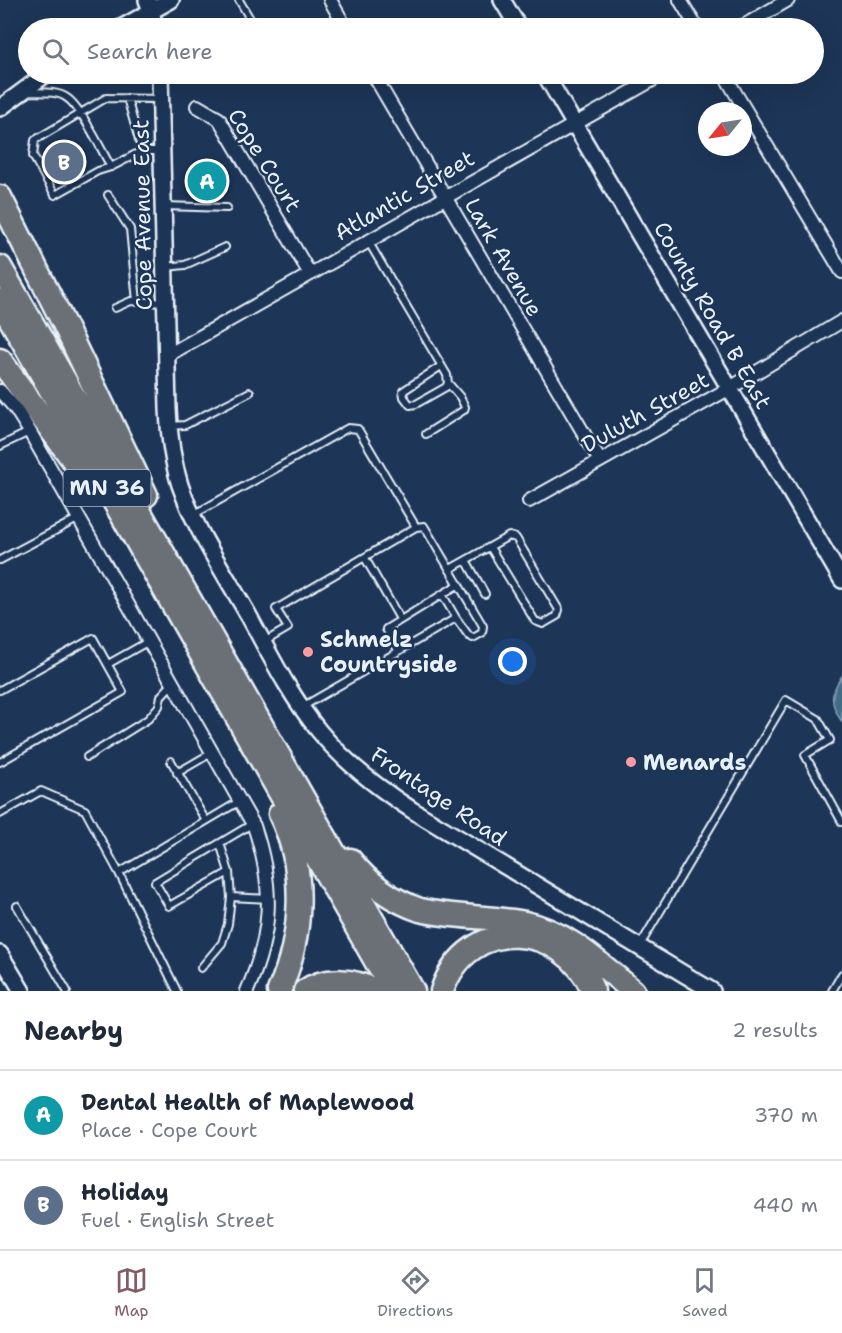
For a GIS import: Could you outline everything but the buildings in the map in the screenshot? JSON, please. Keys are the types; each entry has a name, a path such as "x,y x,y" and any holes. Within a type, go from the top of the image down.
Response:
{"highway":[{"path":"0,197 143,489 187,593"},
{"name":"MN 36","path":"0,267 414,991"},
{"name":"MN 36","path":"0,302 393,991"},
{"path":"0,360 71,456 213,674"},
{"path":"225,696 284,821 295,860 299,908 297,930 292,956 279,991"},
{"path":"297,787 358,870 388,895 404,904 432,913 507,920 544,928 560,935 584,951 633,991"},
{"path":"442,991 456,965 476,946 495,938 515,936 542,940 556,946 569,956 583,972 593,991"},
{"path":"305,991 334,981 360,984 375,991"}],"street":[{"path":"134,18 149,6 171,0"},
{"path":"330,0 340,18"},
{"path":"502,0 513,18"},
{"path":"680,0 691,18"},
{"path":"757,18 788,0"},
{"path":"0,108 32,84"},
{"name":"Cope Avenue East","path":"160,84 168,355"},
{"name":"Lark Avenue","path":"379,84 600,461"},
{"name":"County Road B East","path":"551,84 842,580"},
{"name":"Atlantic Street","path":"168,355 444,196 645,84"},
{"path":"730,84 842,272"},
{"name":"Cope Court","path":"197,106 219,119 310,274"},
{"name":"Duluth Street","path":"529,501 730,388 842,321"},
{"name":"Frontage Road","path":"168,355 169,426 174,460 180,484 193,515 301,707 337,751 372,783 394,799 712,991"},
{"path":"0,391 15,408 29,432 252,824 263,853 268,921 263,948 247,991"},
{"path":"0,954 22,991"}],"lane":[{"path":"239,0 250,18"},
{"path":"21,92 54,93 67,98 80,113 111,167"},
{"path":"161,99 106,98 35,140 33,156 55,195 98,171 142,152 163,152"},
{"path":"126,98 142,152"},
{"path":"108,195 130,229 137,302"},
{"path":"164,206 227,208"},
{"path":"368,240 441,366 448,383 465,407 464,410 426,434"},
{"path":"166,267 184,265 225,248"},
{"path":"115,308 131,301 166,303"},
{"path":"441,366 410,384 403,390 404,397 410,405 416,404 446,387 448,383"},
{"path":"169,426 185,425 250,392"},
{"path":"193,515 348,429 358,429 416,527"},
{"path":"0,446 29,432"},
{"path":"0,560 79,518"},
{"path":"263,643 288,628 276,609 416,527 424,526 483,626 482,633 473,638 469,636 442,594"},
{"path":"450,569 509,536 516,538 560,610 557,616 543,624 535,621 490,547"},
{"path":"365,558 400,619"},
{"path":"466,560 485,594"},
{"path":"398,650 386,629 459,584"},
{"path":"301,707 456,618"},
{"path":"0,690 93,638 123,692 0,762"},
{"path":"108,664 149,640"},
{"path":"87,757 148,719 159,706 161,696 173,683"},
{"path":"639,947 786,700 818,719 830,740 805,755 842,822"},
{"path":"177,773 213,752"},
{"path":"171,761 206,821"},
{"path":"0,814 41,791 85,810 177,991"},
{"path":"119,873 240,801"},
{"path":"229,872 169,906 155,882 252,824"},
{"path":"201,968 222,943 228,924 231,897 229,872 220,843"},
{"path":"231,897 268,899"},
{"path":"17,906 68,991"},
{"path":"832,991 842,974"}],"water":[{"path":"842,676 842,722 833,704 833,694"}],"place":[{"name":"Holiday","path":"64,162"},
{"name":"Dental Health of Maplewood","path":"207,181"},
{"name":"Schmelz Countryside","path":"308,652"},
{"name":"Menards","path":"631,762"}]}
